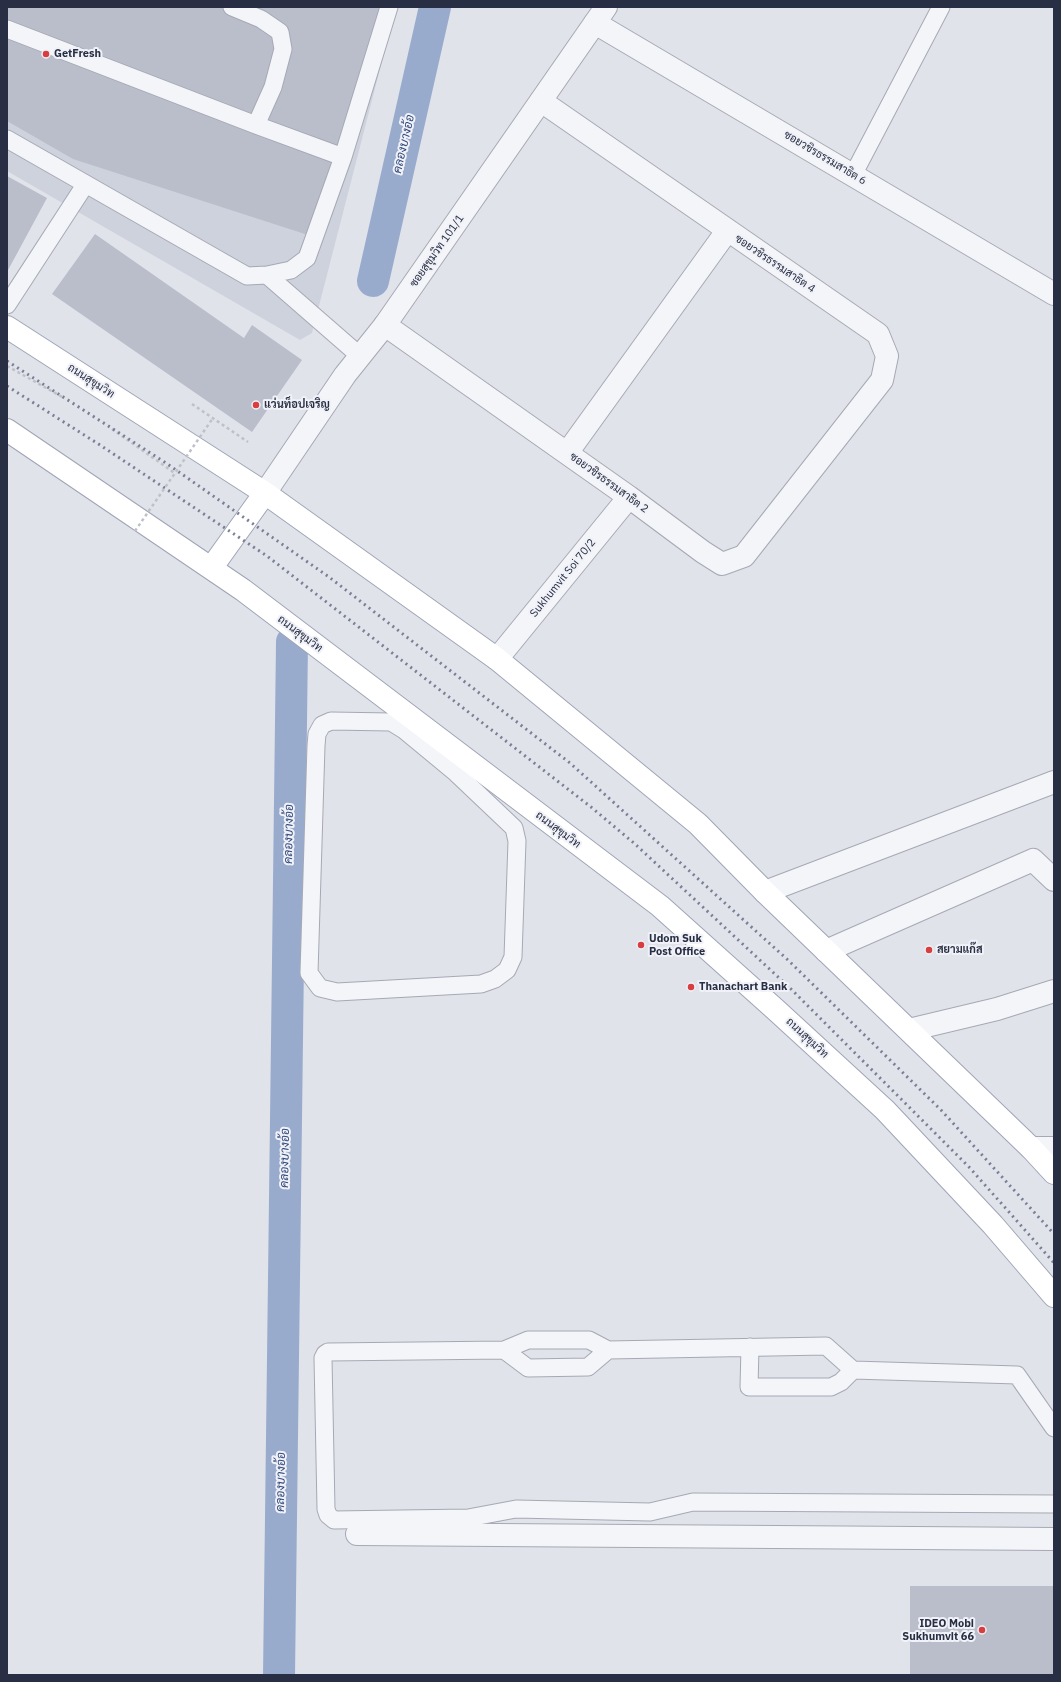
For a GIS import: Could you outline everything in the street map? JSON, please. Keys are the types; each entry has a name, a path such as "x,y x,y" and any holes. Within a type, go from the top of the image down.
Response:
{"main road":[{"name":"ถนนสุขุมวิท","path":"7,326 265,493 497,659 698,824 765,892 1031,1148 1054,1173"},
{"name":"ถนนสุขุมวิท","path":"7,430 212,567 461,767 660,906 885,1110 993,1225 1054,1296"},
{"path":"212,567 265,493"}],"street":[{"name":"ซอยวชิรธรรมสาธิต 6","path":"601,15 854,175 1054,294"},
{"name":"ซอยสุขุมวิท 101/1","path":"265,493 345,375 385,325 601,15"},
{"name":"ซอยวชิรธรรมสาธิต 4","path":"541,101 878,334 887,356 882,380 813,468"},
{"path":"566,453 728,231"},
{"name":"ซอยวชิรธรรมสาธิต 2","path":"385,325 629,497 703,552 722,564 744,556 813,468"},
{"name":"Sukhumvit Soi 70/2","path":"497,659 629,497"},
{"path":"765,892 1054,782"},
{"path":"826,951 1033,860 1054,880"},
{"path":"909,1030 997,1009 1054,991"},
{"path":"1031,1148 1054,1148"},
{"path":"357,1534 1054,1539"}],"lane":[{"path":"232,7 261,19 280,32 283,49 273,87 256,125"},
{"path":"7,139 85,185 247,276 267,275 291,270 307,258 343,157 389,7"},
{"path":"854,175 941,7"},
{"path":"7,29 343,157"},
{"path":"7,305 85,185"},
{"path":"267,275 360,356"},
{"path":"331,721 391,722 461,767 514,828 517,841 513,956 507,970 495,979 481,984 337,992 320,988 308,973 317,734 322,725 331,721"},
{"path":"1054,1428 1017,1375 852,1370 826,1346 608,1350 589,1340 528,1340 504,1350 325,1354 323,1358 326,1509 328,1515 334,1520 468,1518 516,1508 650,1512 693,1502 1054,1504"},
{"path":"750,1347 749,1387 831,1388 841,1382 852,1370"},
{"path":"504,1350 528,1368 588,1367 608,1350"}],"path":[{"path":"7,366 67,400"},
{"path":"192,404 248,442"},
{"path":"136,531 213,418"},
{"path":"106,425 176,474"}],"shaded area":[{"path":"7,7 396,7 312,333 300,340 7,171"}],"building":[{"path":"7,7 383,7 308,235 73,159 7,121"},
{"path":"7,176 47,198 7,272"},
{"path":"95,234 244,338 252,325 302,360 252,432 52,294"},
{"name":"IDEO Mobi Sukhumvit 66","path":"910,1586 1054,1586 1054,1675 910,1675"}],"waterway":[{"name":"คลองบางอ้อ","path":"373,281 435,7"},
{"name":"คลองบางอ้อ","path":"279,1675 292,642"}],"railway":[{"path":"7,361 166,463 329,577 570,763 789,961 941,1110 1054,1234"},
{"path":"7,386 100,445 267,556 591,807 635,844 791,989 970,1168 1054,1263"}],"place":[{"name":"GetFresh","path":"46,54"},
{"name":"แว่นท็อปเจริญ","path":"256,405"},
{"name":"Udom Suk Post Office","path":"641,945"},
{"name":"สยามแก๊ส","path":"929,950"},
{"name":"Thanachart Bank","path":"691,987"},
{"name":"IDEO Mobi Sukhumvit 66","path":"982,1630"}]}
